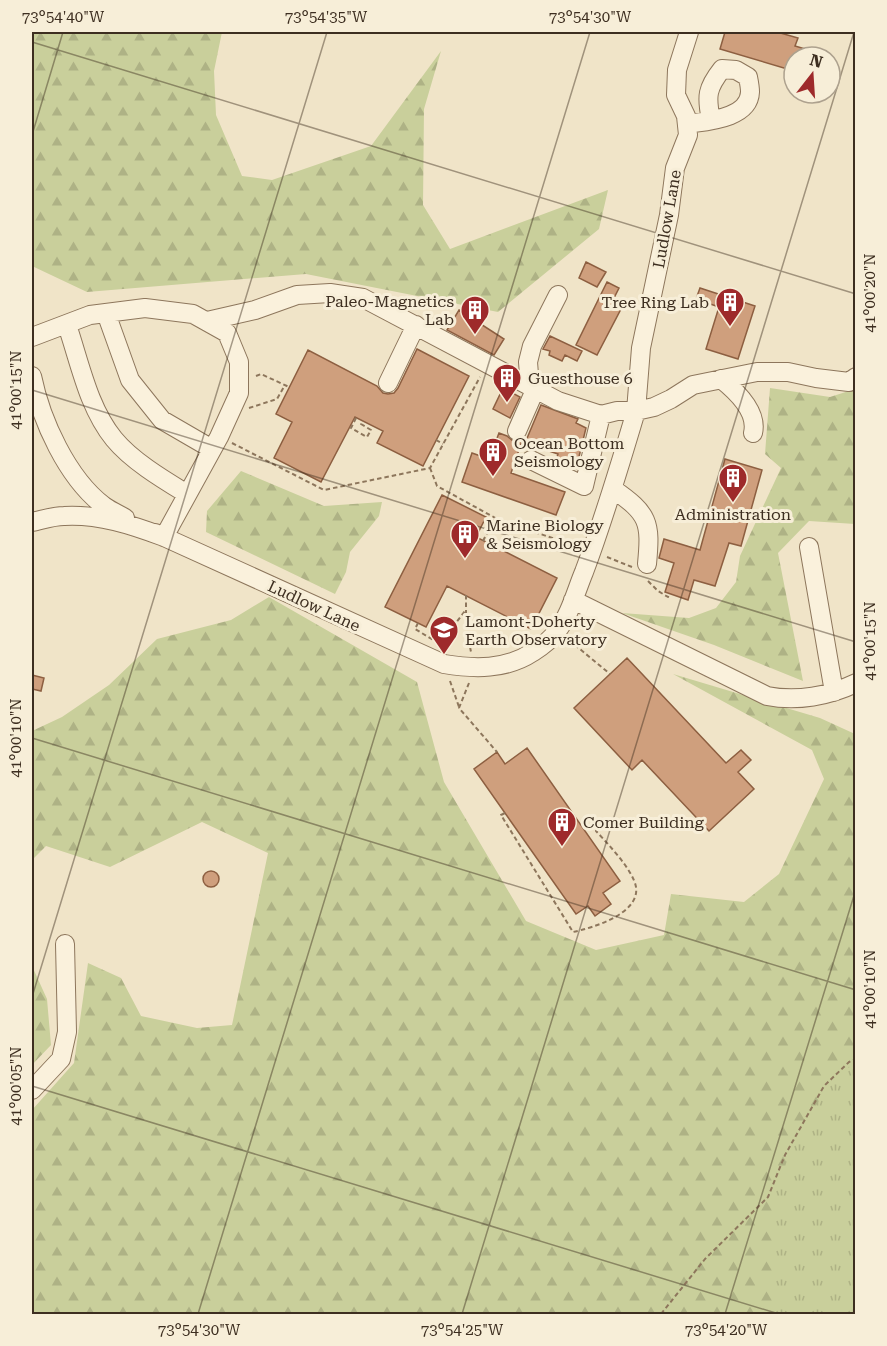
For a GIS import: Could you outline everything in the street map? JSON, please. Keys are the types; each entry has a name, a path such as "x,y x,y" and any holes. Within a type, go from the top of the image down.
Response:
{"lane":[{"path":"689,32 677,70 676,95 686,116 687,124 711,120"},
{"name":"Ludlow Lane","path":"32,522 63,516 93,517 130,525 164,537 441,656 503,665 532,653 557,631 573,600 613,489 636,411 641,348 669,215 675,168 688,135 687,124"},
{"path":"207,321 255,310 297,296 330,293 363,298 532,389 558,401 601,415 654,407 693,385 758,372 788,372 849,382 855,377"},
{"path":"517,431 532,389 528,362 532,346 558,295"},
{"path":"32,338 90,315 145,308 193,314 227,333 239,362 239,393 215,443 164,537 131,522 103,505 80,481 61,454 44,421 32,376"},
{"path":"106,313 130,380 162,420 215,443"},
{"path":"67,325 92,402 114,439 152,472 187,494"},
{"path":"388,383 416,325"},
{"path":"721,379 752,415 753,433"},
{"path":"531,460 584,486 601,415"},
{"path":"613,489 633,503 644,515 649,531 646,564"},
{"path":"809,547 834,692"},
{"path":"573,600 767,696 781,699 796,698 834,692 855,683"},
{"path":"32,1089 61,1059 67,1032 65,944"}],"path":[{"path":"487,364 430,468 437,486 495,517 592,551"},
{"path":"246,409 277,399 285,385"},
{"path":"356,418 351,428 367,437 371,430 361,424 363,421"},
{"path":"436,440 443,444"},
{"path":"215,443 324,490 430,468"},
{"path":"483,541 495,517"},
{"path":"459,708 472,661 466,626 466,596"},
{"path":"466,609 440,644 441,656 459,708 497,752"},
{"path":"418,623 415,629 440,644"},
{"path":"557,631 610,674"},
{"path":"505,813 501,815 573,932 616,917 634,900 636,890 630,874 596,831 599,819"},
{"path":"661,1314 705,1259 768,1197 785,1155 824,1086 855,1059"}],"green space":[{"path":"32,32 222,32 214,71 216,115 242,176 272,180 371,146 441,51 424,109 423,205 450,249 608,190 599,229 498,312 306,274 87,292 32,266"},
{"path":"770,388 830,397 855,389 855,524 809,521 778,553 803,681 714,645 622,613 689,618 716,608 736,582 740,556 781,468 765,454"},
{"path":"241,471 324,506 382,502 379,516 350,552 346,572 335,594 206,532 207,511"},
{"path":"269,597 417,682 444,782 526,921 596,950 664,935 671,894 744,902 779,874 824,779 812,750 673,674 820,718 855,734 855,1314 32,1314 32,1110 74,1063 88,963 121,978 141,1016 197,1028 232,1025 268,853 202,822 110,867 46,846 32,860 32,731 62,717 109,685 157,639 231,620"},
{"path":"32,966 47,999 51,1045 32,1065"},
{"path":"855,1065 855,1314 776,1314 775,1187 800,1131 837,1072"}],"building":[{"path":"725,32 777,32 798,38 795,45 782,45 782,67 720,49"},
{"path":"586,262 606,272 597,287 579,278"},
{"path":"607,282 619,288 612,302 622,307 597,355 576,345"},
{"name":"Tree Ring Lab","path":"700,288 755,306 738,359 706,349 719,307 696,299"},
{"name":"Paleo-Magnetics Lab","path":"459,310 504,339 494,355 447,330"},
{"path":"550,336 582,351 577,361 565,355 562,361 549,355 550,351 543,349"},
{"path":"417,349 469,376 423,466 377,443 383,431 355,417 321,482 274,458 292,422 276,414 308,350 388,394 394,393 398,388"},
{"name":"Guesthouse 6","path":"503,388 520,397 510,418 493,409"},
{"path":"541,405 578,419 576,423 586,428 576,469 556,460 558,454 525,443"},
{"name":"Ocean Bottom Seismology","path":"499,433 513,441 522,441 511,473 565,492 556,515 462,482 472,453 489,459"},
{"path":"725,459 762,470 741,546 729,543 715,586 694,580 688,600 665,592 674,563 659,558 664,539 700,550"},
{"name":"Marine Biology & Seismology","path":"442,495 486,517 476,537 557,578 531,629 447,586 426,627 385,607"},
{"path":"627,658 726,763 741,750 751,760 738,772 754,789 709,831 642,760 632,770 574,708"},
{"path":"32,675 44,678 41,691 32,689"},
{"name":"Comer Building","path":"527,748 620,881 603,893 611,904 595,916 588,906 576,914 474,769 497,752 505,764"},
{"path":"208,871 214,871 219,879 217,885 208,887 203,882 203,876"}],"place":[{"name":"Tree Ring Lab","path":"730,328"},
{"name":"Paleo-Magnetics Lab","path":"475,336"},
{"name":"Guesthouse 6","path":"507,404"},
{"name":"Ocean Bottom Seismology","path":"493,478"},
{"name":"Administration","path":"733,504"},
{"name":"Marine Biology & Seismology","path":"465,560"},
{"name":"Lamont-Doherty Earth Observatory","path":"444,656"},
{"name":"Comer Building","path":"562,848"}]}
